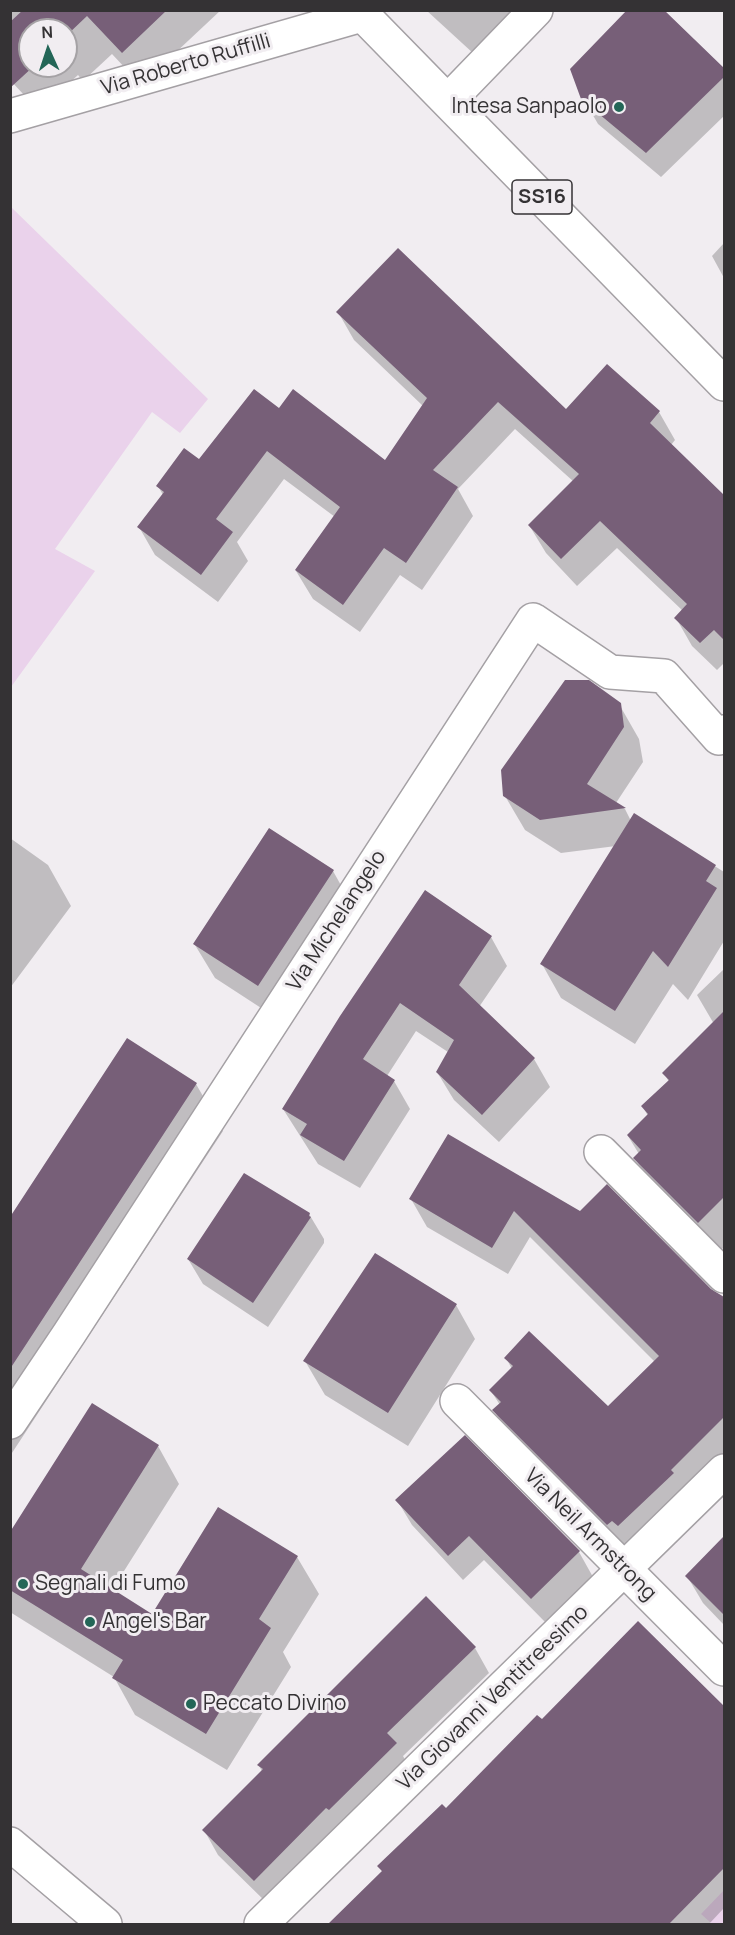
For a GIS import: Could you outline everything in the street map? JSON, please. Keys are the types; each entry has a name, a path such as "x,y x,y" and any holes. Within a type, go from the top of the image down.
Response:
{"street":[{"path":"448,101 536,10"},
{"name":"SS16","path":"360,13 724,384"},
{"name":"Via Roberto Ruffilli","path":"10,116 360,13"},
{"name":"Via Michelangelo","path":"10,1422 532,620 610,672 664,676 719,738 724,732"},
{"path":"601,1152 724,1276"},
{"name":"Via Neil Armstrong","path":"457,1401 724,1669"},
{"name":"Via Giovanni Ventitreesimo","path":"261,1924 724,1471"},
{"path":"10,1844 105,1924"}],"shaded area":[{"path":"11,207 208,399 180,433 152,412 55,549 95,571 11,687"},
{"path":"724,1890 724,1924 712,1924 701,1914"}],"building":[{"path":"23,10 167,10 122,53 87,16 78,25 78,18 18,18 18,78 21,78 10,88 10,22"},
{"path":"627,10 664,10 724,68 724,77 646,153 581,99 570,69"},
{"path":"398,248 566,409 607,364 660,411 650,423 724,495 724,640 714,630 700,643 674,618 687,604 600,521 561,559 528,525 579,474 498,402 433,470 458,487 406,563 384,548 343,605 295,570 340,507 267,451 216,519 233,532 201,575 137,527 164,492 156,486 184,448 199,459 254,389 279,408 293,389 385,460 427,398 336,312"},
{"path":"565,680 589,680 621,703 624,727 587,784 626,808 540,820 503,796 501,770"},
{"path":"634,813 716,865 706,881 717,888 668,967 653,951 615,1011 540,964"},
{"path":"269,828 334,870 258,986 193,944"},
{"path":"425,890 492,936 459,985 535,1058 482,1115 436,1072 454,1040 400,1003 363,1059 395,1080 344,1161 300,1135 307,1124 282,1109 340,1016"},
{"path":"724,1011 724,1197 698,1223 633,1158 641,1150 627,1135 648,1114 641,1106 669,1080 662,1073"},
{"path":"127,1038 197,1083 10,1369 10,1217"},
{"path":"448,1134 580,1211 607,1184 711,1289 724,1297 724,1417 671,1470 674,1473 618,1526 612,1521 607,1525 492,1410 501,1402 489,1390 513,1366 504,1358 529,1331 608,1406 659,1356 514,1211 492,1248 409,1199"},
{"path":"244,1173 310,1213 311,1217 253,1303 187,1259"},
{"path":"375,1253 457,1304 388,1413 303,1361"},
{"path":"92,1403 159,1445 81,1569 152,1614 218,1507 298,1556 259,1619 271,1628 206,1734 112,1678 123,1660 10,1590 10,1532"},
{"path":"465,1435 580,1551 531,1599 469,1536 448,1556 395,1500"},
{"path":"724,1536 724,1615 685,1576"},
{"path":"426,1596 476,1647 387,1733 397,1743 329,1810 326,1808 254,1881 202,1830 263,1769 257,1765"},
{"path":"638,1621 724,1706 724,1868 669,1924 328,1924 382,1871 377,1866 442,1804 446,1808 537,1715 542,1719"}],"place":[{"name":"Intesa Sanpaolo","path":"619,107"},
{"name":"Segnali di Fumo","path":"23,1584"},
{"name":"Angel's Bar","path":"90,1622"},
{"name":"Peccato Divino","path":"191,1704"}]}
